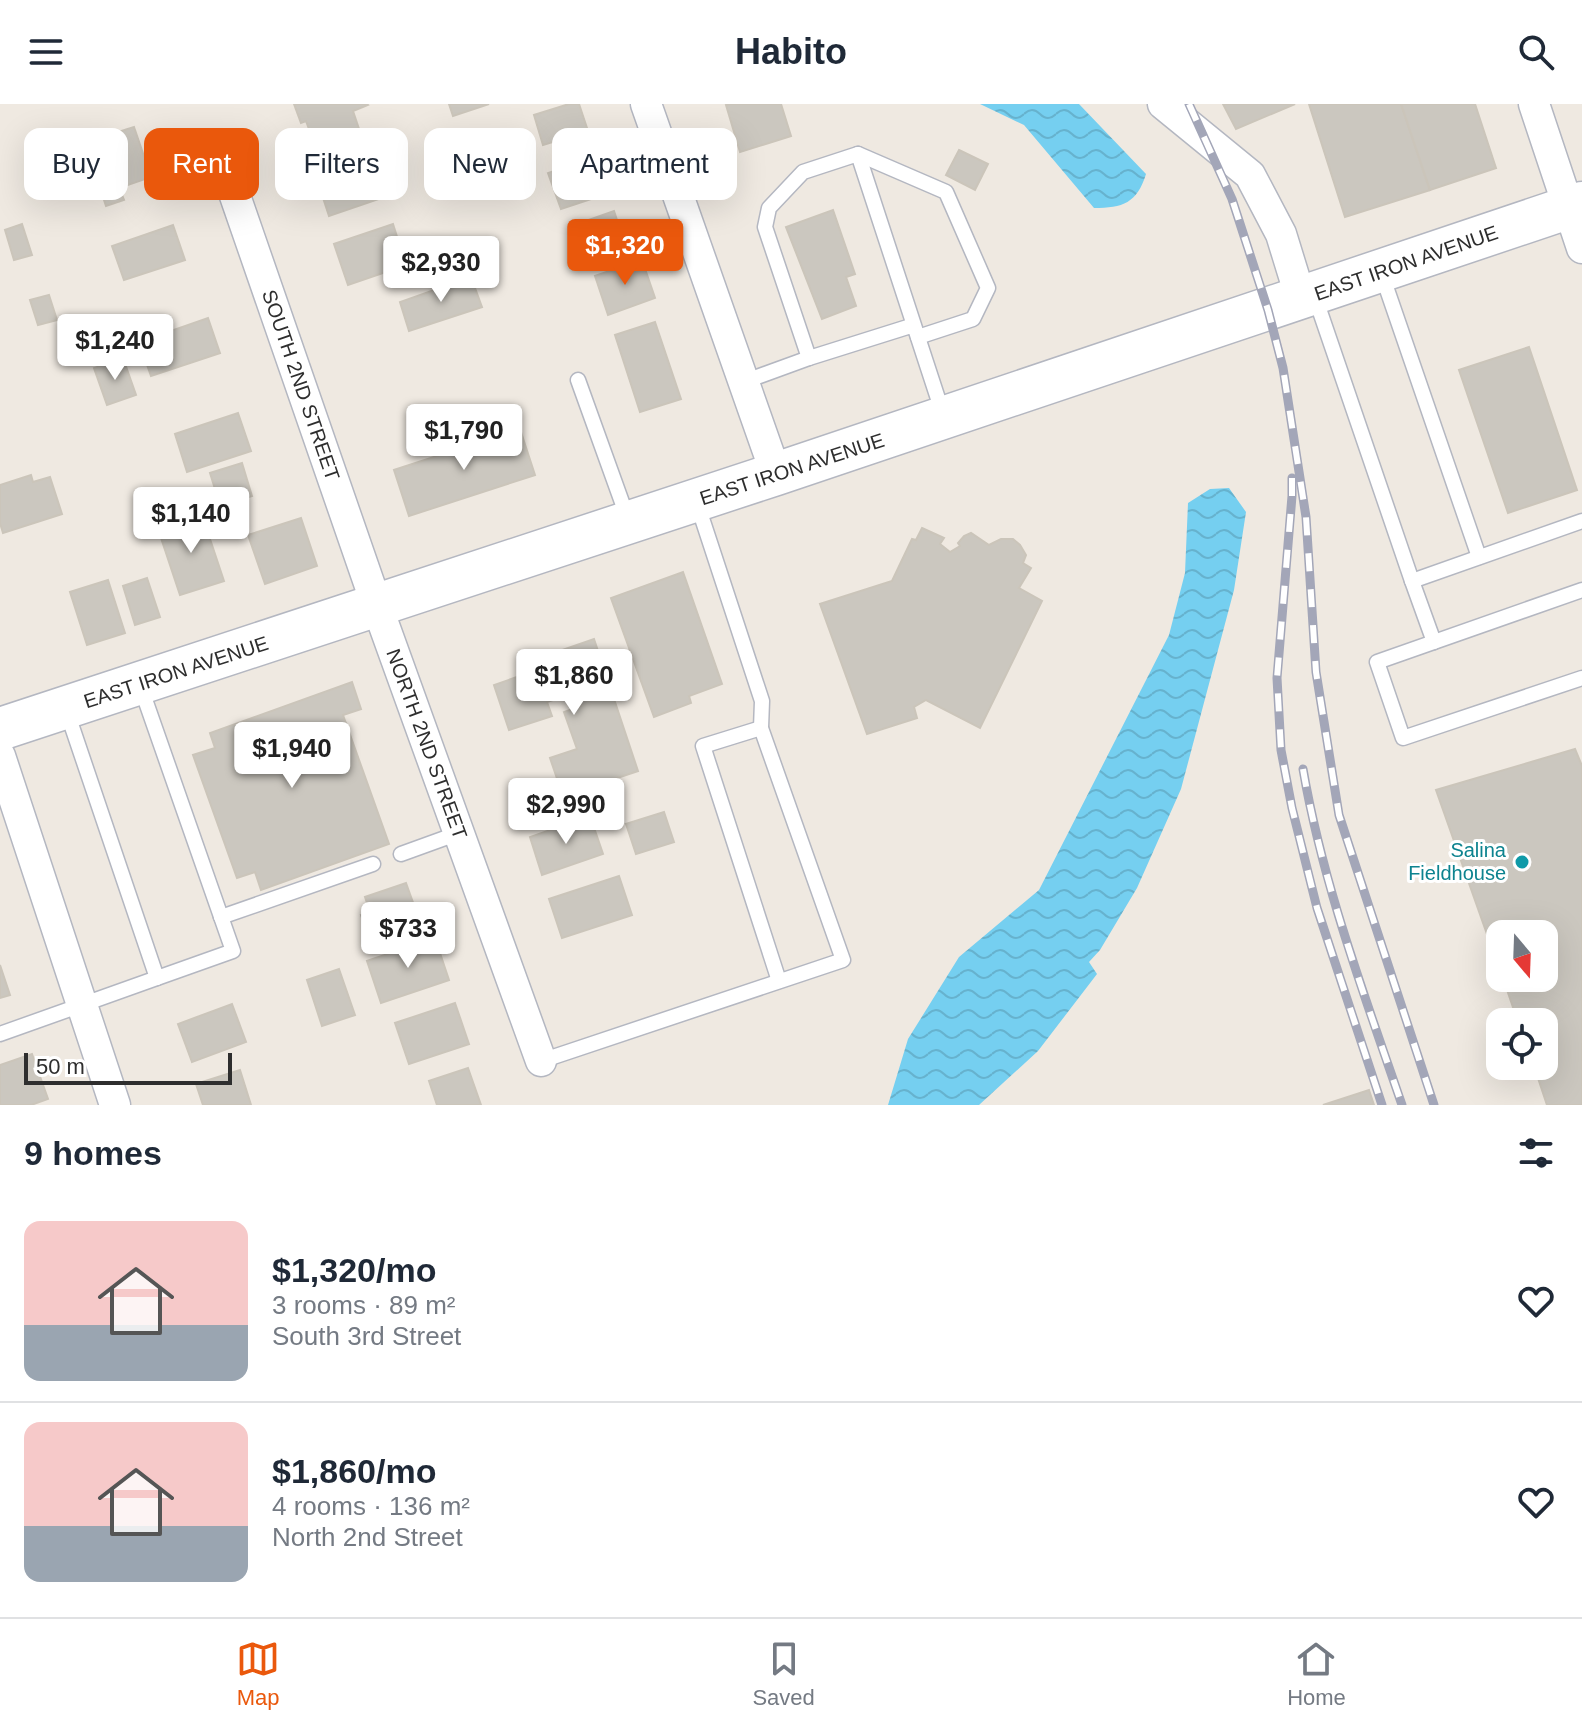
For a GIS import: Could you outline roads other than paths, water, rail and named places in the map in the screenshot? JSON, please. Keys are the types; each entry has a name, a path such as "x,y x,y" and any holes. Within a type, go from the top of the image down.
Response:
{"street":[{"path":"646,104 776,474"},
{"path":"1163,104 1250,175 1281,234 1307,297"},
{"path":"1534,104 1575,206 1582,248"},
{"name":"SOUTH 2ND STREET","path":"236,200 377,606"},
{"name":"EAST IRON AVENUE","path":"0,729 696,501 1575,206"},
{"name":"NORTH 2ND STREET","path":"377,606 541,1061"},
{"path":"0,756 115,1105"}],"lane":[{"path":"743,382 809,358 973,319 988,288 946,192 858,154 803,172 769,208 765,227 809,358"},
{"path":"858,154 944,418"},
{"path":"1381,272 1479,557"},
{"path":"1307,297 1434,642"},
{"path":"578,380 629,523"},
{"path":"541,1061 843,960 761,728 762,701 696,501"},
{"path":"1412,581 1582,521"},
{"path":"1582,590 1377,662 1403,738 1582,678"},
{"path":"0,1034 233,951 140,684"},
{"path":"66,708 157,978"},
{"path":"761,728 703,746 779,981"},
{"path":"401,854 459,833"},
{"path":"221,917 373,864"}],"water":[{"path":"980,104 1079,104 1146,174 1138,192 1121,205 1094,208 1024,125"},
{"path":"1229,488 1246,512 1234,590 1181,789 1137,888 1100,950 1089,962 1097,974 1038,1051 979,1105 888,1105 908,1039 959,957 1039,890 1169,635 1185,573 1188,503 1210,489"}],"railway":[{"path":"1189,104 1232,199 1283,368 1306,517 1316,672 1339,815 1434,1105"},
{"path":"1292,478 1277,678 1281,750 1317,908 1382,1105"},
{"path":"1303,769 1333,897 1402,1105"}],"place":[{"name":"Salina Fieldhouse","path":"1522,862"}]}
